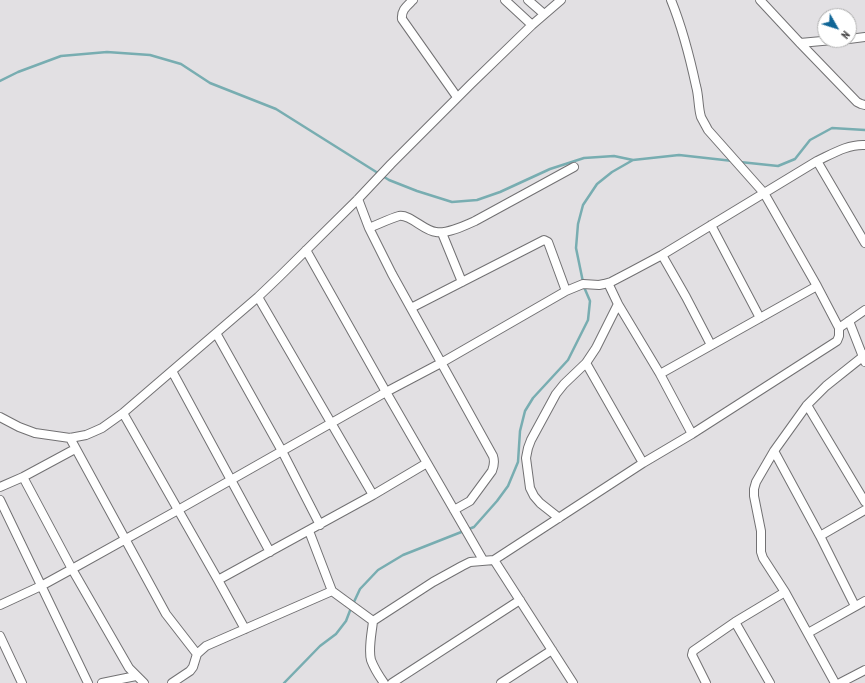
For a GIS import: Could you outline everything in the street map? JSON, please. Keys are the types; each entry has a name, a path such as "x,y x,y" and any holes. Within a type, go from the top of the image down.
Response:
{"street":[{"path":"412,0 403,11 401,15 402,19 457,97"},
{"path":"505,0 532,25"},
{"path":"528,0 544,14"},
{"path":"0,416 19,427 35,433 70,438 81,436 102,428 123,413 258,297 375,182 457,97 532,25 561,0"},
{"path":"373,621 433,582 462,566 470,562 494,560 643,463 692,434 837,341 839,336 839,328 764,193 708,130 704,123 701,116 698,93 691,64 671,0"},
{"path":"760,0 857,102 865,105"},
{"path":"800,43 817,41"},
{"path":"0,606 72,569 566,292 584,284 599,285 608,283 662,255 817,161 836,151 851,146 865,145"},
{"path":"817,161 865,243"},
{"path":"369,228 399,216 408,218 431,231 442,233 475,221 574,167"},
{"path":"358,199 369,228 392,274 493,456 494,466 492,471 472,498 467,503 454,510"},
{"path":"711,225 760,318"},
{"path":"442,233 462,282"},
{"path":"411,308 546,240 566,292"},
{"path":"306,250 483,560"},
{"path":"662,255 711,345"},
{"path":"608,283 618,304 660,374 692,434"},
{"path":"660,374 816,286"},
{"path":"258,297 373,495"},
{"path":"559,518 540,503 530,488 526,458 528,448 556,394 564,384 586,363 596,348 618,304"},
{"path":"839,328 865,310"},
{"path":"835,683 785,592 763,558 761,552 761,531 754,489 756,482 774,451 808,405 826,386 864,358 849,321"},
{"path":"216,333 282,451 320,525"},
{"path":"586,363 643,463"},
{"path":"172,371 270,552"},
{"path":"808,405 865,502"},
{"path":"123,413 245,629"},
{"path":"70,438 166,614 196,654"},
{"path":"0,487 23,477 75,449"},
{"path":"774,451 820,536 855,606"},
{"path":"218,580 320,525 427,463"},
{"path":"23,477 72,569 129,668 144,683"},
{"path":"0,500 88,683"},
{"path":"820,536 865,510"},
{"path":"309,531 332,591 373,621"},
{"path":"494,560 573,683"},
{"path":"172,683 190,671 193,667 196,654 206,646 332,591"},
{"path":"706,683 692,653 735,622 785,592"},
{"path":"392,683 520,600"},
{"path":"808,633 865,601"},
{"path":"373,621 370,652 371,660 384,683"},
{"path":"735,622 770,683"},
{"path":"0,636 22,683"},
{"path":"501,683 552,650"},
{"path":"840,683 865,670"},
{"path":"102,683 136,676"}],"waterway":[{"path":"0,81 18,72 61,56 107,52 150,55 181,64 210,83 276,109 389,180 452,202 477,200 500,192 550,169 584,158 614,156 633,160 679,155 733,161"},
{"path":"740,162 778,166 795,159 810,140 832,128 865,130"},
{"path":"583,282 576,248 578,224 583,205 597,184 612,172 633,160"},
{"path":"353,604 360,589 378,570 403,555 474,527 508,486 518,462 520,431 525,411 533,398 568,360 588,320 590,301 584,287"},
{"path":"284,683 320,646 336,634 346,621 351,608"}]}
